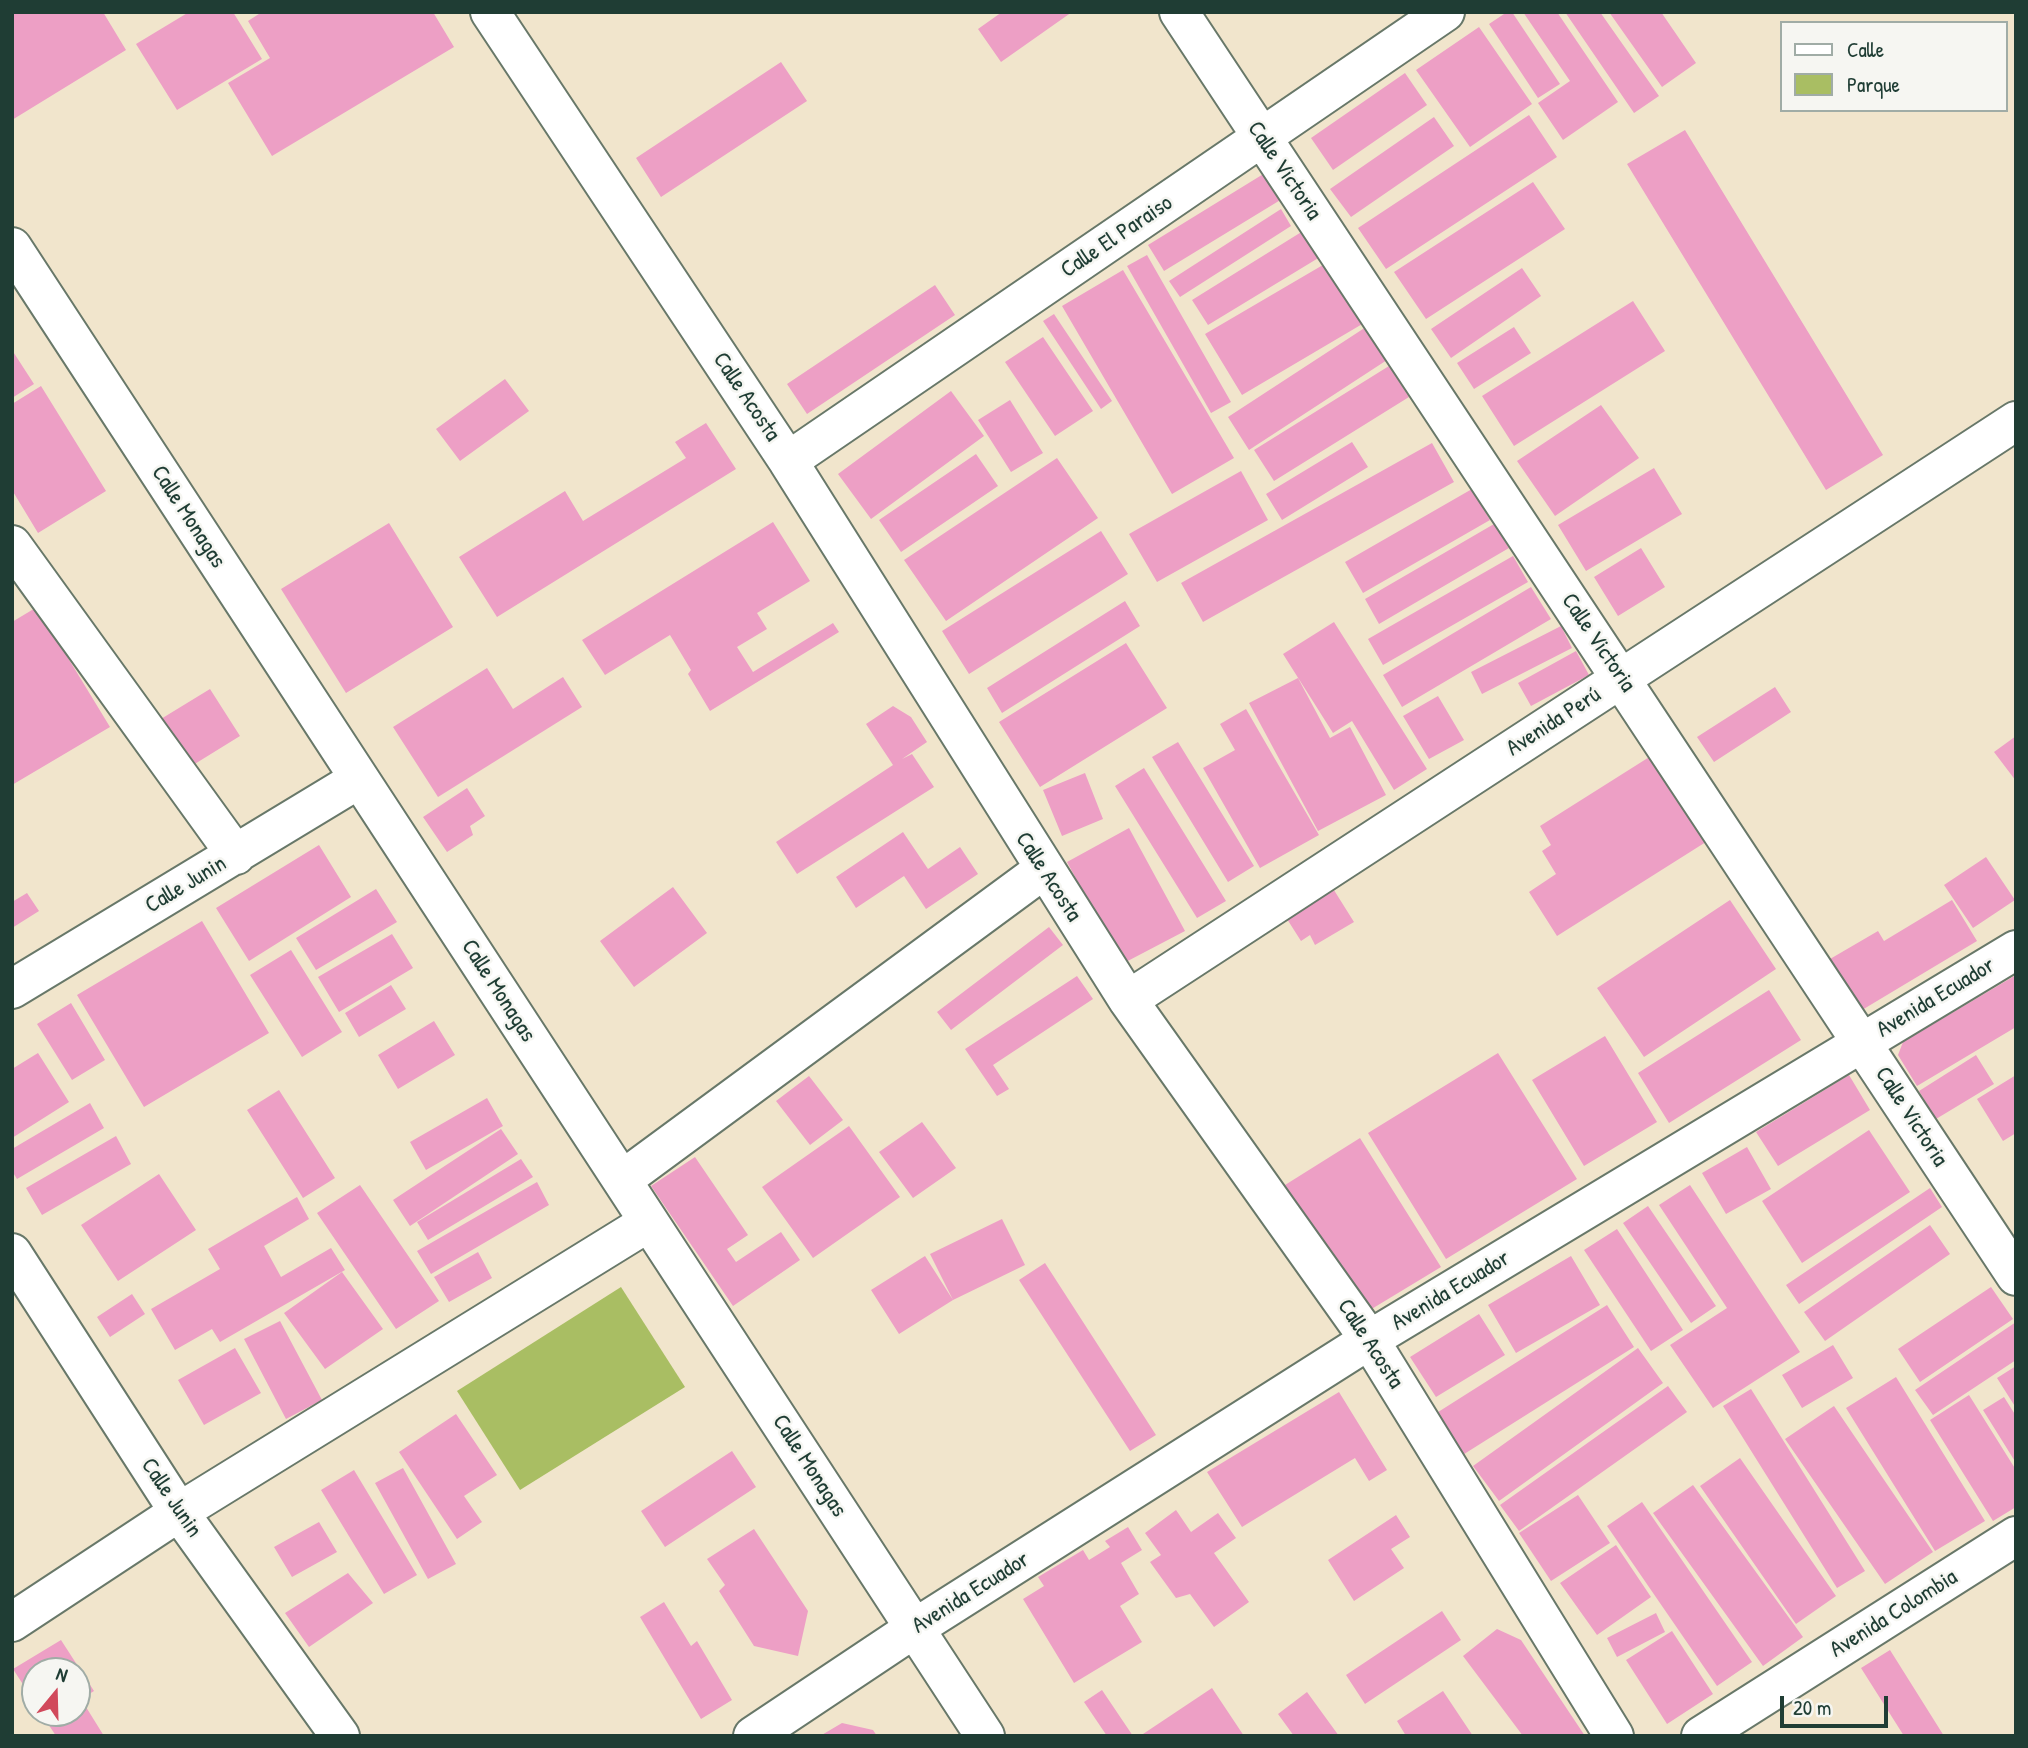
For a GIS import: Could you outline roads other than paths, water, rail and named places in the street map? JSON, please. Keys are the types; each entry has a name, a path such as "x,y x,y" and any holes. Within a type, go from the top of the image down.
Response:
{"street":[{"name":"Calle Acosta","path":"490,12 788,461 1043,870 1128,1000 1369,1340 1614,1736"},
{"name":"Calle Victoria","path":"1179,12 2016,1276"},
{"name":"Calle El Paraiso","path":"788,461 1445,12"},
{"name":"Calle Monagas","path":"12,247 985,1736"},
{"name":"Avenida Perú","path":"1128,1000 2016,421"},
{"path":"12,545 236,855"},
{"name":"Calle Junin","path":"12,989 359,779"},
{"path":"622,1180 1043,870"},
{"name":"Avenida Ecuador","path":"753,1736 915,1628 1369,1340 2016,950"},
{"path":"12,1622 179,1513 649,1222"},
{"name":"Calle Junin","path":"12,1253 179,1513 340,1736"},
{"name":"Avenida Colombia","path":"1701,1736 2016,1536"}]}
